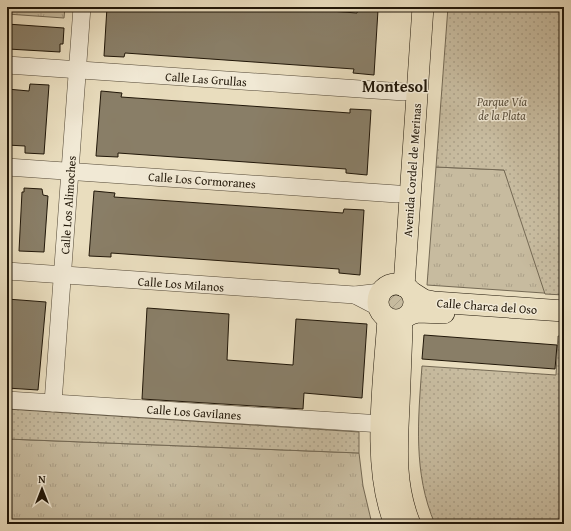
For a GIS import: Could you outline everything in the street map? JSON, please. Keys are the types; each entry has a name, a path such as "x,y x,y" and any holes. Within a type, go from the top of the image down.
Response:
{"main road":[{"name":"Avenida Cordel de Merinas","path":"410,524 405,511 398,478 396,302 397,194 411,7"},
{"name":"Avenida Cordel de Merinas","path":"395,524 384,482 382,424 396,302 423,7"},
{"name":"Calle Charca del Oso","path":"396,302 424,300 434,302 564,311"},
{"name":"Calle Charca del Oso","path":"396,302 418,312 564,321"}],"street":[{"name":"Calle Los Alimoches","path":"53,403 82,7"},
{"name":"Calle Las Grullas","path":"7,65 404,92"},
{"name":"Calle Los Cormoranes","path":"7,167 397,194"},
{"name":"Calle Los Milanos","path":"7,271 62,276 355,295 396,302"},
{"name":"Calle Los Gavilanes","path":"7,400 382,424"}],"green space":[{"path":"7,7 65,7 64,18 7,14"},
{"name":"Parque Vía de la Plata","path":"448,7 564,7 564,295 545,294 504,170 436,167"},
{"path":"436,167 504,170 558,294 427,285"},
{"path":"396,295 402,298 405,304 402,310 396,313 390,310 387,304 390,298"},
{"path":"558,336 564,337 564,524 435,524 423,486 420,466 419,406 422,366 556,375"},
{"path":"7,409 359,432 359,453 7,439"},
{"path":"7,439 359,453 363,486 372,524 7,524"}],"building":[{"path":"107,7 275,7 357,13 358,9 378,10 374,75 353,73 354,69 125,53 124,57 104,56"},
{"path":"7,24 64,28 63,44 60,44 60,52 8,49"},
{"path":"30,84 49,85 44,154 25,153 25,146 7,145 7,89 29,91"},
{"path":"101,91 122,93 121,97 350,113 350,109 371,110 367,175 346,173 346,169 118,153 118,157 96,156"},
{"path":"24,188 42,189 43,195 48,196 44,252 19,251 22,192 24,192"},
{"path":"94,191 115,193 114,197 343,213 344,209 364,210 360,275 339,273 339,269 111,253 111,257 89,256"},
{"path":"7,299 46,302 38,390 7,388"},
{"path":"147,308 229,314 227,360 293,365 296,319 367,324 362,398 304,393 303,409 142,399"},
{"path":"424,335 557,345 555,369 422,359"}],"district":[{"name":"Montesol","path":"395,86"}]}
